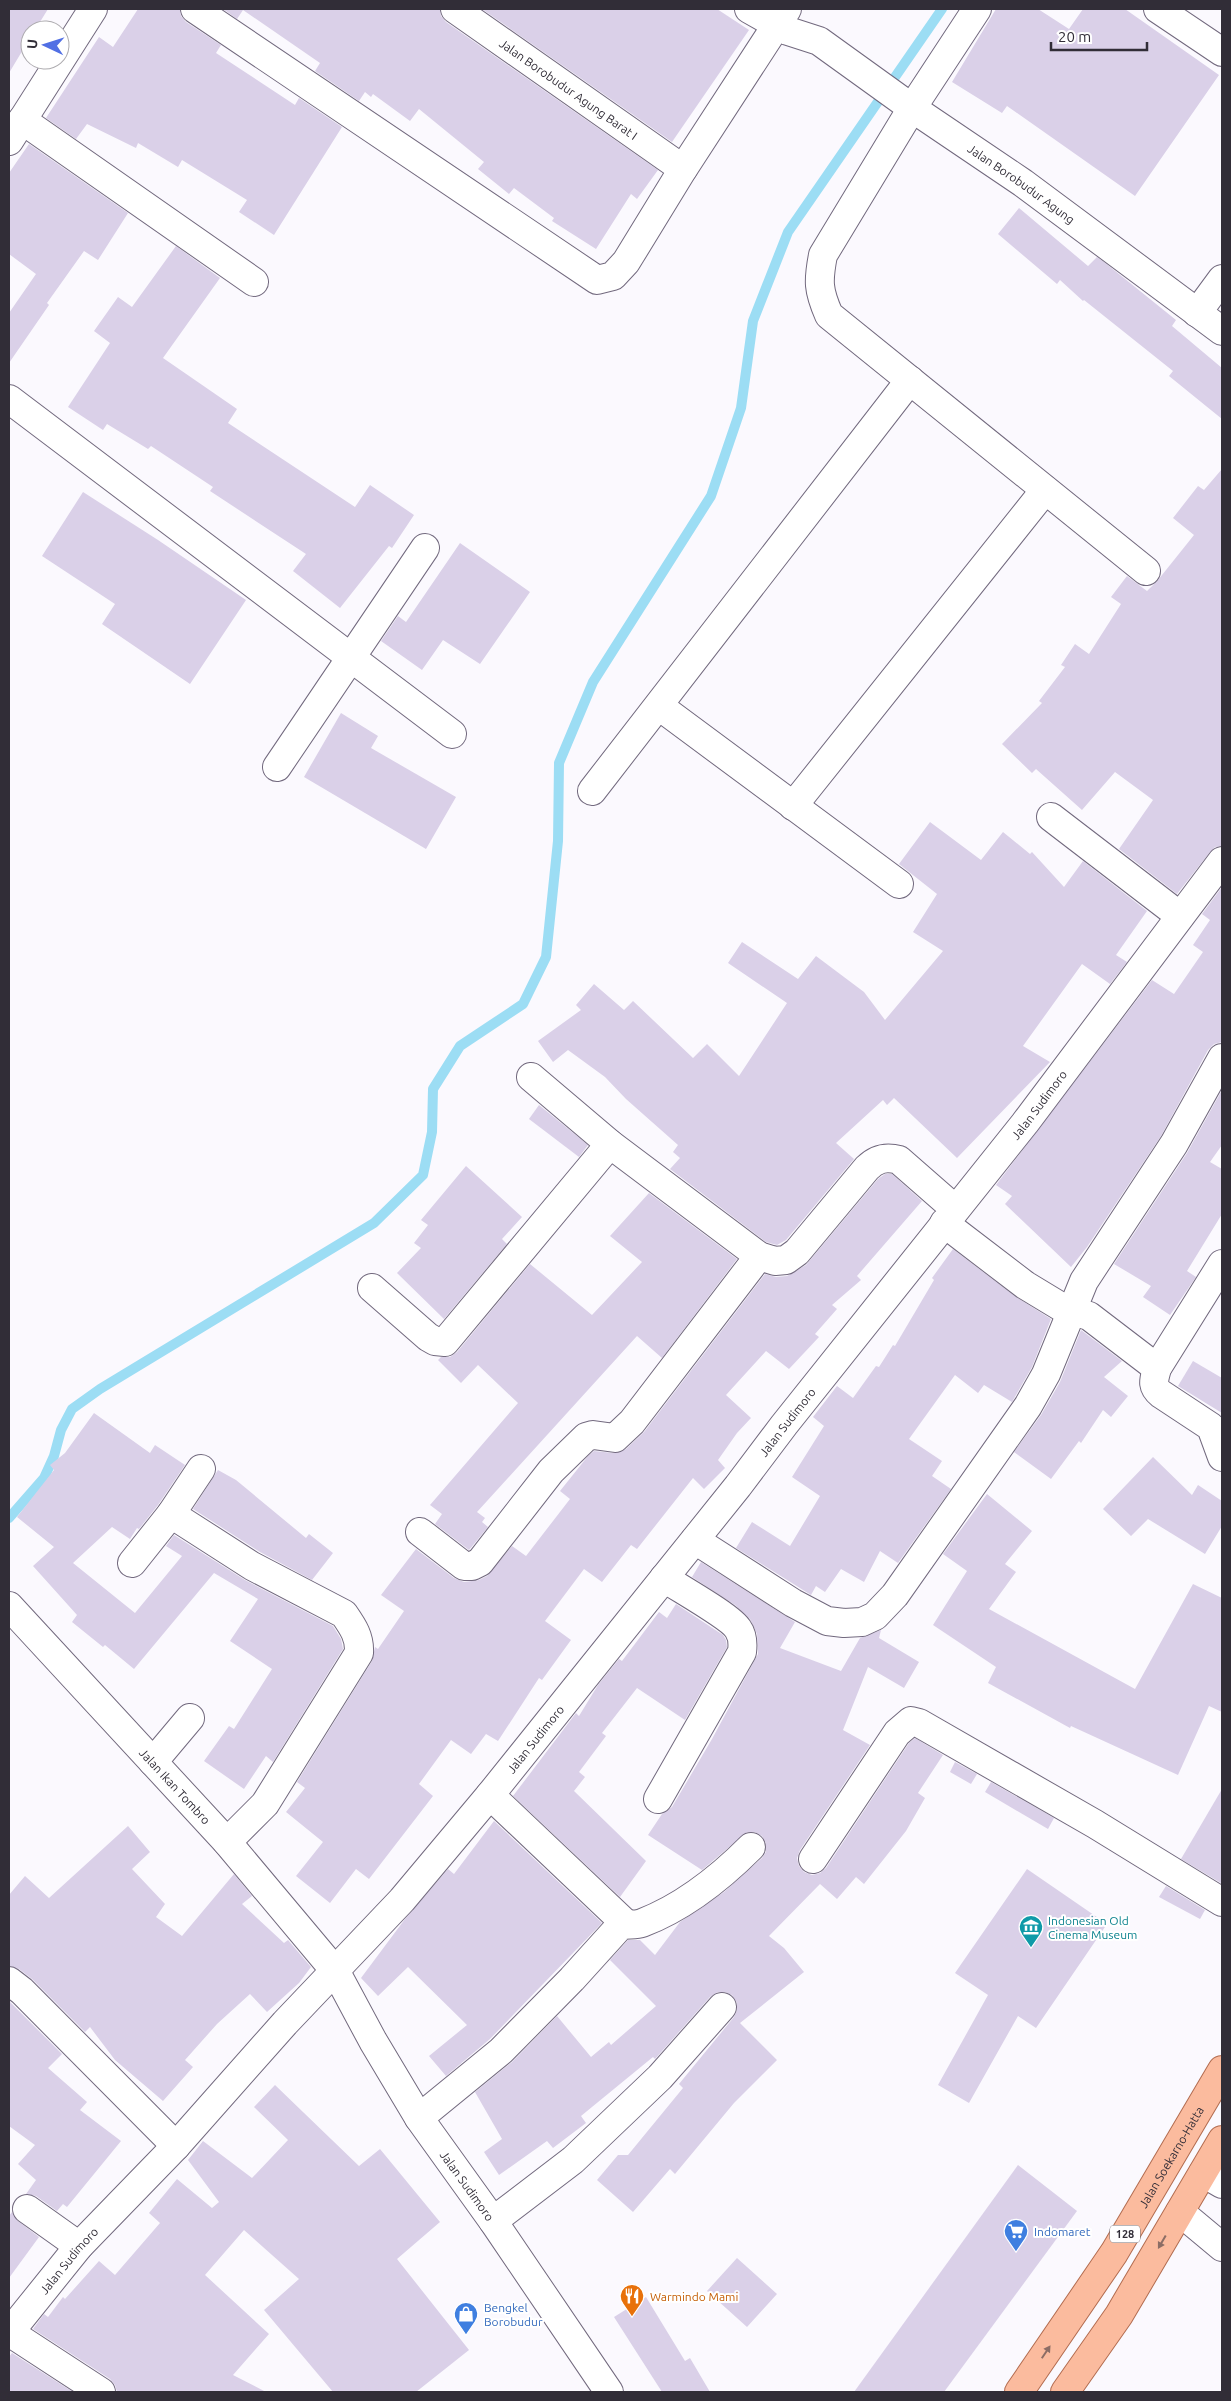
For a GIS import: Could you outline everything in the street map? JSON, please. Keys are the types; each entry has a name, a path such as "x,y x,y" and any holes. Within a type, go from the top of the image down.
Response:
{"main road":[{"name":"Jalan Soekarno-Hatta","path":"1019,2392 1114,2253 1222,2070"},
{"path":"1065,2392 1119,2315 1180,2212 1213,2179 1222,2140"}],"street":[{"path":"93,9 15,131 254,282"},
{"path":"195,9 593,279 608,278 618,272 781,17"},
{"name":"Jalan Borobudur Agung Barat I","path":"455,9 683,169"},
{"name":"Jalan Borobudur Agung","path":"749,9 781,17 818,41 906,104 1023,183 1222,331"},
{"name":"Jalan Borobudur Agung","path":"800,9 818,41"},
{"path":"976,9 906,104 823,255 819,276 820,296 829,315 1146,570"},
{"path":"1168,11 1222,52"},
{"path":"1197,313 1222,279"},
{"path":"592,791 910,380"},
{"path":"9,399 452,734"},
{"path":"793,806 1046,490"},
{"path":"277,767 425,548"},
{"path":"659,706 899,884"},
{"path":"1051,817 1180,916"},
{"name":"Jalan Sudimoro","path":"9,2332 79,2246 176,2146 286,2024 402,1900 490,1795 1025,1123 1222,861"},
{"path":"694,1540 793,1603 827,1621 844,1623 862,1622 875,1616 895,1595 1028,1406 1046,1374 1084,1281 1094,1263 1174,1144 1222,1058"},
{"path":"531,1077 610,1144 759,1256 780,1262 790,1258 874,1162 890,1157 899,1160 950,1216 1025,1285 1063,1308 1089,1316 1157,1368"},
{"path":"372,1288 428,1337 435,1341 445,1342 610,1144"},
{"path":"420,1532 464,1566 472,1566 480,1562 550,1471 586,1437 594,1435 615,1438 632,1422 759,1256"},
{"path":"1222,1264 1157,1368 1153,1382 1155,1389 1211,1427 1222,1457"},
{"path":"132,1563 171,1514 201,1469"},
{"path":"171,1514 252,1566 344,1614 354,1628 358,1640 359,1653 265,1804 228,1842"},
{"path":"658,1799 742,1652 743,1643 741,1635 733,1623 664,1578"},
{"name":"Jalan Ikan Tombro","path":"9,1606 228,1842 336,1972"},
{"path":"153,1762 190,1718"},
{"path":"813,1860 897,1733 911,1721 929,1728 1095,1824 1222,1902"},
{"path":"490,1795 626,1924"},
{"path":"419,2118 502,2051 620,1926 640,1924 686,1900 722,1876 751,1847"},
{"name":"Jalan Sudimoro","path":"336,1972 373,2041 419,2118 493,2221 609,2392"},
{"path":"15,1986 176,2146"},
{"path":"493,2221 572,2160 660,2077 722,2007"},
{"path":"27,2209 79,2246"},
{"path":"1180,2212 1222,2247"},
{"path":"9,2332 101,2392"}],"building":[{"path":"9,9 48,9 41,20 20,20 20,55 9,73"},
{"path":"138,9 180,9 181,16 186,22 221,45 216,53 295,105 299,98 342,127 274,235 239,212 247,200 182,160 178,167 138,143 136,148 87,124 76,139 46,118 99,37 113,47"},
{"path":"223,9 440,9 441,16 446,22 658,170 637,199 631,194 596,249 552,221 554,218 514,188 509,194 478,169 484,162 419,109 410,121 373,94 371,97 365,92 359,101 315,71 320,63 243,10 237,19"},
{"path":"482,9 717,9 749,30 672,142"},
{"path":"996,9 1038,9 1069,29 1083,9 1125,9 1219,75 1135,196 1007,106 1002,113 952,82"},
{"path":"29,144 128,213 98,260 84,251 47,303 49,305 9,363 9,313 36,274 9,254 9,173"},
{"path":"1019,208 1088,266 1097,257 1176,320 1172,326 1222,368 1222,419 1169,376 1173,371 1083,301 1060,280 1057,284 998,234"},
{"path":"176,246 220,278 163,358 237,409 228,423 355,507 370,485 414,515 392,548 389,546 340,608 293,571 306,554 210,491 213,487 151,446 148,449 107,424 103,430 68,407 110,343 94,331 118,297 132,307"},
{"path":"1222,469 1222,846 1215,847 1210,852 1177,894 1119,849 1153,800 1115,772 1082,810 1036,769 1032,773 1002,744 1042,703 1039,701 1065,667 1061,665 1075,644 1089,654 1121,604 1111,597 1127,576 1147,591 1194,535 1173,518 1198,486 1204,490"},
{"path":"83,492 246,600 190,684 102,624 115,604 42,556"},
{"path":"460,543 530,592 480,664 443,640 422,670 381,641 398,616 406,622"},
{"path":"341,713 378,736 371,748 456,797 426,849 304,777"},
{"path":"930,822 981,860 1003,832 1030,854 1032,852 1064,887 1083,861 1147,911 1116,955 1127,962 1110,984 1082,964 1023,1046 1050,1062 957,1158 894,1098 887,1105 883,1100 836,1143 854,1159 786,1240 777,1245 766,1242 670,1169 680,1158 673,1152 678,1145 626,1099 605,1077 568,1050 553,1062 538,1041 581,1010 576,1005 594,984 624,1010 633,1001 693,1058 707,1044 739,1076 787,1003 728,963 742,942 798,979 816,956 864,992 885,1020 943,951 913,932 937,894 899,864"},
{"path":"1222,887 1222,1042 1214,1044 1208,1050 1161,1136 1087,1247 1071,1267 1005,1204 1012,1196 996,1185 1152,980 1174,994 1203,952 1193,945 1210,920 1202,914"},
{"path":"1222,1090 1222,1145 1210,1162 1222,1169 1222,1214 1187,1271 1196,1277 1170,1315 1143,1297 1151,1286 1114,1264 1187,1153"},
{"path":"539,1105 588,1145 579,1157 529,1119"},
{"path":"466,1166 522,1217 502,1239 507,1244 444,1319 397,1273 421,1248 414,1243 428,1225 421,1220"},
{"path":"885,1174 892,1174 922,1201 857,1276 861,1280 832,1305 837,1309 815,1334 819,1337 789,1369 766,1351 726,1395 751,1418 737,1433 718,1460 725,1468 704,1489 693,1478 637,1549 631,1545 602,1582 584,1569 545,1621 571,1640 542,1680 539,1678 498,1741 486,1734 471,1754 451,1740 419,1784 433,1796 369,1879 356,1869 330,1903 296,1876 323,1842 286,1812 305,1788 297,1782 372,1661 375,1647 378,1649 404,1611 381,1595 416,1549 454,1578 464,1582 479,1580 487,1576 512,1546 526,1556 570,1499 560,1491 588,1456 594,1451 613,1453 626,1449 644,1432 765,1274 776,1277 787,1276 806,1265 878,1179"},
{"path":"649,1193 737,1259 662,1358 637,1336 477,1512 485,1518 482,1522 488,1527 469,1550 435,1524 442,1514 430,1505 518,1403 478,1365 461,1383 438,1360 441,1357 450,1357 457,1352 530,1264 592,1315 642,1262 610,1236"},
{"path":"953,1249 1016,1297 1051,1319 1032,1367 1012,1402 984,1385 978,1393 955,1375 909,1439 942,1461 932,1476 951,1489 898,1563 880,1551 864,1582 841,1569 825,1592 816,1586 811,1595 736,1548 752,1522 790,1546 820,1496 792,1477 824,1426 813,1417 837,1386 853,1398 876,1366 879,1367 893,1345 895,1346 934,1280 932,1278"},
{"path":"1081,1330 1122,1361 1104,1377 1128,1396 1111,1417 1103,1410 1081,1443 1079,1441 1051,1479 1014,1452 1041,1415 1060,1382"},
{"path":"1193,1361 1222,1378 1222,1413 1178,1386"},
{"path":"94,1413 150,1453 155,1445 185,1465 158,1505 139,1529 137,1528 130,1539 112,1527 73,1563 135,1613 182,1556 166,1546 174,1535 245,1580 333,1626 341,1639 343,1649 273,1762 266,1756 244,1789 204,1761 229,1726 234,1729 272,1669 230,1641 258,1599 214,1573 134,1669 105,1645 103,1647 72,1622 77,1615 33,1566 54,1547 17,1517 54,1470 50,1465 65,1453"},
{"path":"1153,1457 1192,1495 1198,1485 1222,1501 1222,1526 1205,1554 1148,1519 1131,1536 1103,1509"},
{"path":"218,1470 236,1480 306,1538 309,1534 333,1553 312,1580 260,1552 193,1509"},
{"path":"987,1494 1032,1531 1005,1564 1016,1572 989,1609 1135,1689 1193,1584 1222,1598 1222,1712 1209,1706 1178,1775 1071,1726 1070,1728 988,1683 996,1667 933,1625 967,1571 943,1554"},
{"path":"701,1562 795,1622 780,1648 841,1671 860,1638 881,1630 879,1638 919,1662 904,1688 868,1667 843,1730 870,1745 800,1850 797,1858 799,1866 804,1872 812,1875 820,1873 826,1868 909,1743 915,1738 943,1755 918,1793 925,1798 906,1831 864,1884 856,1877 837,1899 820,1884 769,1936 784,1948 804,1972 740,2023 777,2060 734,2103 675,2174 670,2169 633,2212 597,2180 618,2155 628,2155 683,2088 679,2084 734,2017 737,2003 732,1995 718,1992 710,1997 655,2059 653,2057 581,2116 586,2123 553,2148 547,2141 499,2175 484,2152 502,2139 475,2092 512,2062 557,2016 591,2057 609,2042 611,2045 656,2006 610,1960 628,1940 640,1940 655,1955 680,1922 724,1892 762,1858 766,1852 766,1843 762,1836 755,1832 747,1832 702,1870 648,1835 662,1814 672,1807 712,1739 758,1654 757,1634 750,1619 735,1605 692,1577"},
{"path":"676,1604 723,1635 727,1647 685,1720 637,1688 602,1733 606,1736 579,1772 585,1777 574,1791 646,1861 620,1897 513,1796 576,1713 579,1716 598,1685 619,1659 622,1661 659,1612 667,1618"},
{"path":"955,1762 977,1774 971,1784 950,1772"},
{"path":"991,1782 1054,1818 1048,1829 985,1792"},
{"path":"1222,1789 1222,1882 1221,1883 1181,1859"},
{"path":"494,1821 602,1923 490,2039 446,2076 429,2056 467,2025 408,1967 378,1996 361,1978 405,1919 448,1869 454,1874"},
{"path":"128,1826 150,1852 132,1869 165,1904 156,1917 182,1936 234,1874 252,1896 242,1904 284,1943 288,1940 311,1967 299,1983 267,2012 250,1994 217,2024 185,2060 193,2067 163,2101 115,2060 90,2027 85,2032 32,1979 19,1969 9,1966 9,1895 25,1876 49,1898"},
{"name":"Indonesian Old Cinema Museum","path":"1027,1869 1107,1924 1036,2028 1018,2016 969,2103 938,2085 988,1995 955,1973"},
{"path":"1166,1886 1205,1910 1200,1919 1159,1897"},
{"path":"9,2001 62,2054 48,2068 87,2102 80,2110 121,2141 67,2207 63,2204 57,2211 36,2196 26,2194 36,2180 18,2164 35,2145 9,2126"},
{"path":"275,2085 359,2166 380,2149 440,2222 397,2259 469,2350 416,2392 333,2392 264,2310 299,2279 244,2230 205,2275 269,2334 233,2375 266,2392 117,2392 115,2385 110,2379 33,2329 44,2314 48,2317 63,2297 65,2299 99,2261 115,2275 160,2223 149,2213 177,2179 212,2208 219,2202 188,2160 203,2141 252,2178 288,2140 254,2107"},
{"path":"1018,2165 1077,2211 944,2392 854,2392"},
{"path":"12,2212 18,2221 39,2237 9,2278 9,2216"},
{"path":"737,2258 777,2294 747,2327 707,2291"},
{"path":"646,2297 685,2361 690,2358 710,2392 662,2392 614,2317"},
{"path":"12,2353 73,2392 9,2392 9,2357"}],"waterway":[{"path":"9,1518 44,1478 54,1456 61,1430 72,1409 100,1389 374,1223 423,1175 432,1132 433,1089 460,1046 523,1004 546,957 558,841 559,763 593,682 711,496 741,408 753,321 788,232 942,9"}],"place":[{"name":"Indonesian Old Cinema Museum","path":"1031,1948"},
{"name":"Indomaret","path":"1016,2252"},
{"name":"Warmindo Mami","path":"632,2317"},
{"name":"Bengkel Borobudur","path":"466,2335"}]}
